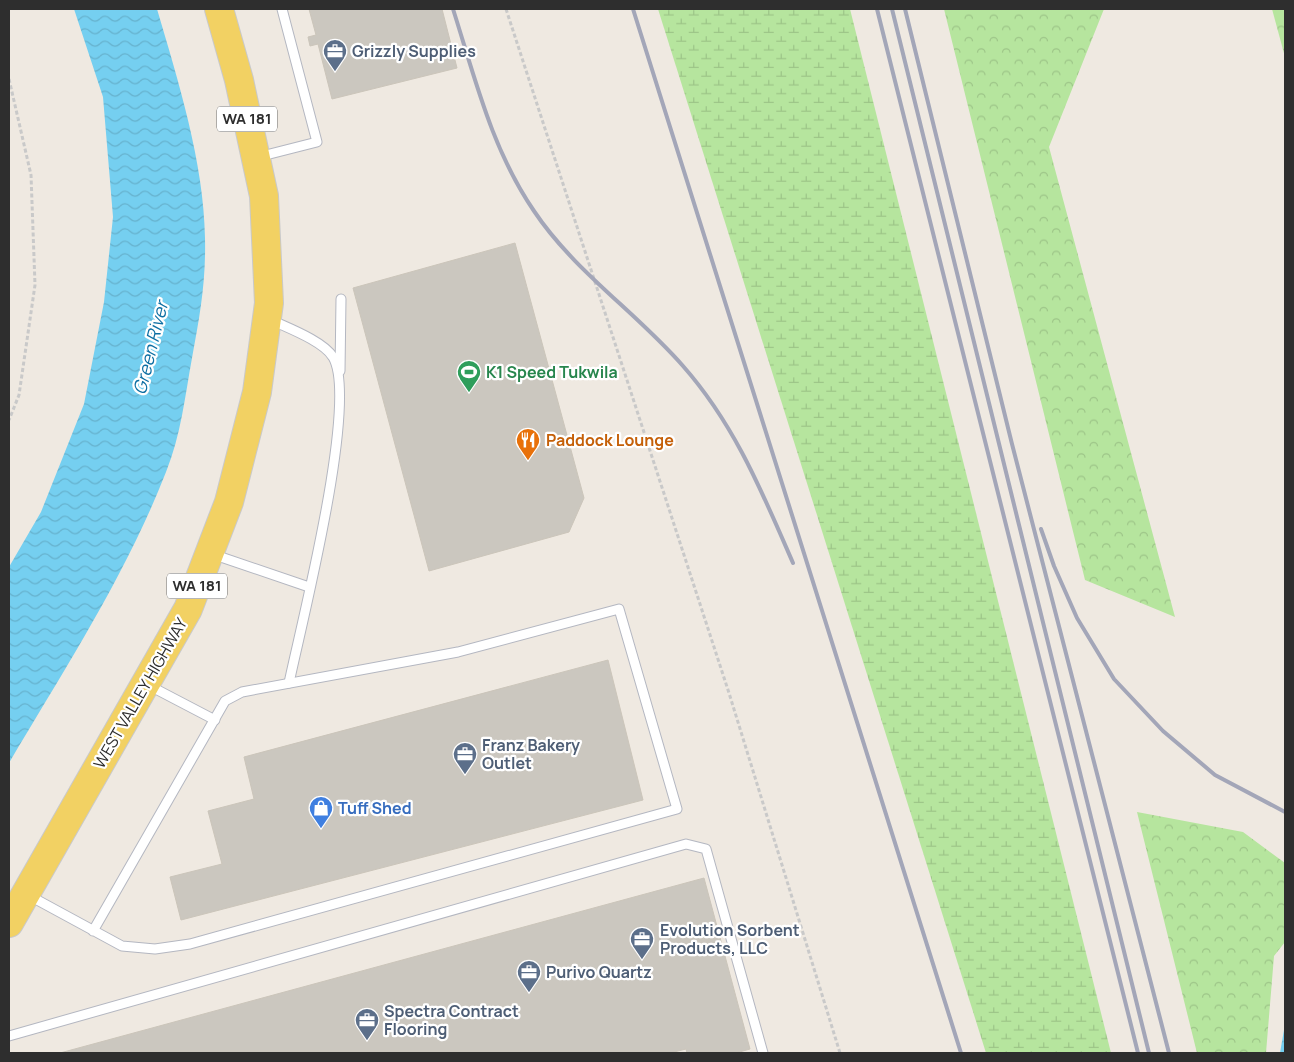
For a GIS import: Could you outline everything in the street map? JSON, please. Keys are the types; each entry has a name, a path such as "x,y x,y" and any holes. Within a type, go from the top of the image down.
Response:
{"main road":[{"name":"WEST VALLEY HIGHWAY","path":"9,923 188,609 229,502 255,401 269,303 264,196 239,80 219,9"}],"lane":[{"path":"255,157 316,142 282,9"},
{"path":"288,683 329,493 338,428 341,299"},
{"path":"267,318 323,346 333,357 340,382"},
{"path":"210,553 309,587"},
{"path":"26,894 94,931 122,946 155,949 190,944 677,809 619,609 458,652 242,692 226,701 94,931"},
{"path":"145,684 215,720"},
{"path":"9,1036 686,844 706,849 763,1053"}],"path":[{"path":"506,9 729,693 840,1053"},
{"path":"9,80 31,175 35,285 19,395 9,420"}],"green space":[{"path":"658,9 850,9 1111,1053 986,1053"},
{"path":"944,9 1104,9 1049,147 1175,617 1085,580"},
{"path":"1272,9 1285,9 1285,57"},
{"path":"1137,812 1243,832 1285,863 1285,942 1274,956 1266,1053 1197,1053"}],"water":[{"name":"Green River","path":"74,9 157,9 188,122 200,181 205,238 202,298 182,415 166,472 114,584 9,763 9,567 41,512 84,404 104,302 113,217 103,97"},
{"path":"1285,1024 1285,1053 1280,1053"}],"building":[{"path":"309,9 442,9 457,68 332,99 318,44 310,46 308,37 316,35"},
{"name":"K1 Speed Tukwila","path":"515,243 584,498 569,532 429,571 353,288"},
{"path":"608,660 643,800 181,920 170,877 222,864 208,811 254,799 244,757"},
{"path":"704,878 750,1049 736,1053 687,1053 686,1049 670,1053 60,1053"}],"railway":[{"path":"453,9 486,113 519,188 550,233 568,253 665,346 701,388 718,412 746,460 793,563"},
{"path":"633,9 961,1053"},
{"path":"877,9 1138,1053"},
{"path":"892,9 1149,1053"},
{"path":"905,9 1012,444 1169,1053"},
{"path":"1041,529 1054,566 1077,618 1114,679 1163,731 1215,775 1285,812"}],"place":[{"name":"Grizzly Supplies","path":"335,72"},
{"name":"K1 Speed Tukwila","path":"469,393"},
{"name":"Paddock Lounge","path":"528,461"},
{"name":"Franz Bakery Outlet","path":"465,775"},
{"name":"Tuff Shed","path":"321,829"},
{"name":"Evolution Sorbent Products, LLC","path":"642,960"},
{"name":"Purivo Quartz","path":"529,993"},
{"name":"Spectra Contract Flooring","path":"367,1041"}]}
